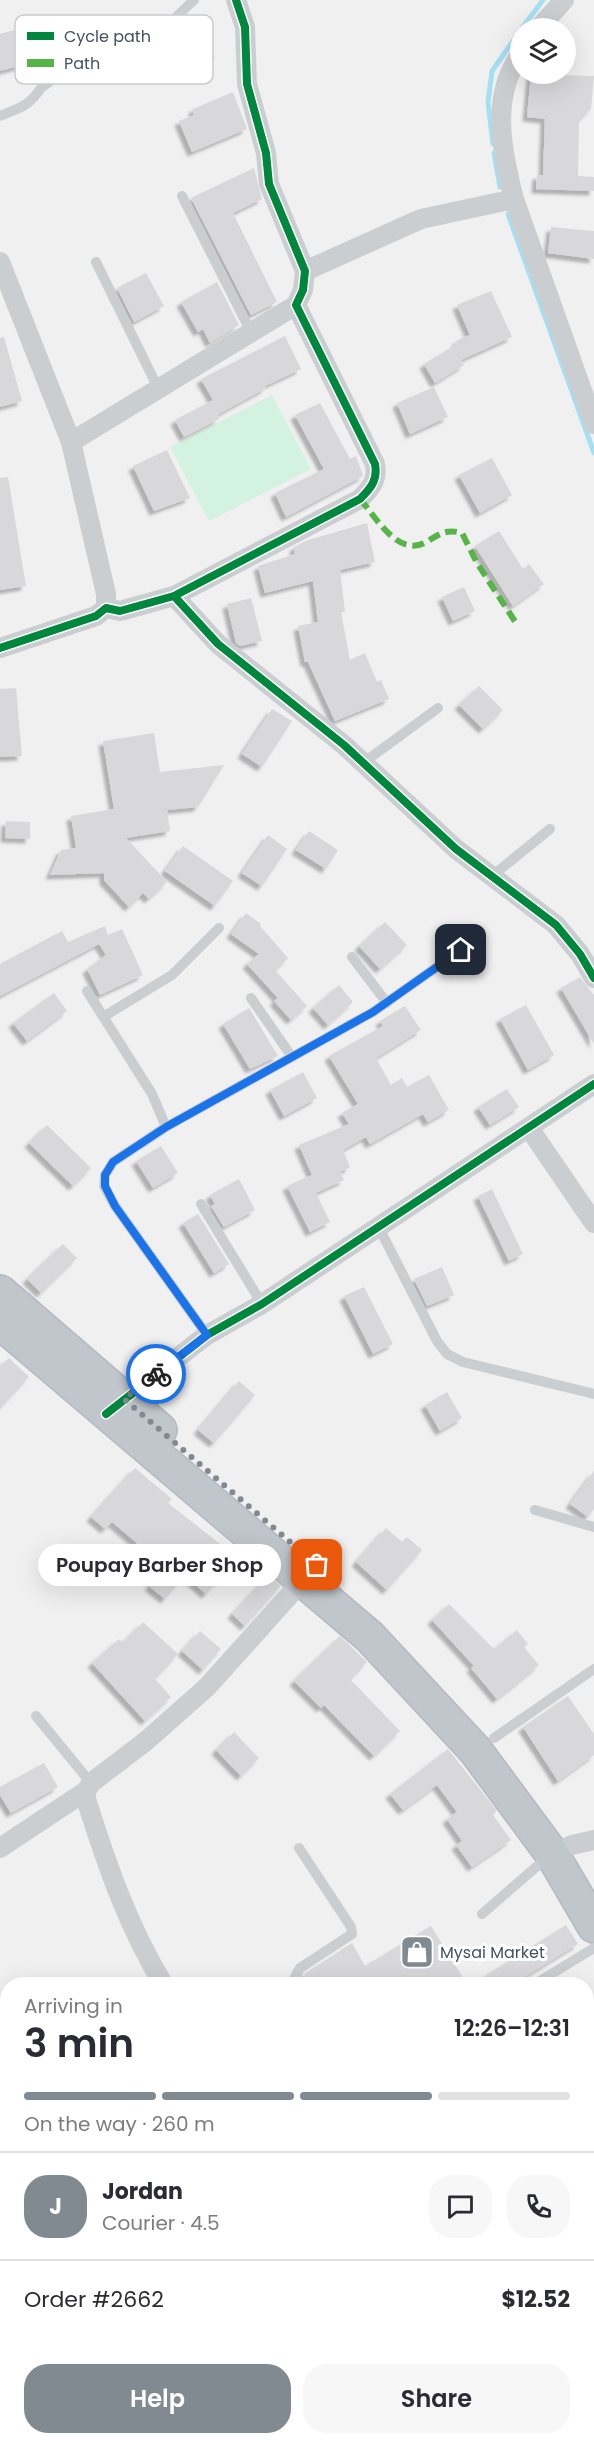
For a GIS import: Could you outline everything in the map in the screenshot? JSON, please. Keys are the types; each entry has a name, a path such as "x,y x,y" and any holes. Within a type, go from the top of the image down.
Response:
{"highway":[{"path":"0,1292 115,1406 304,1579 370,1636 426,1694 475,1750 572,1846 594,1926"},
{"path":"0,1322 115,1406 371,1614 444,1683 494,1738 594,1880"}],"street":[{"path":"70,442 296,305 303,290 305,272 269,184 266,153 247,84 245,27 236,0"},
{"path":"548,18 564,0"},
{"path":"510,77 502,94 502,138 514,199 594,424"},
{"path":"305,272 421,219 514,199"},
{"path":"1,269 70,442 106,594 106,608"},
{"path":"106,608 120,611 174,596 360,500 374,483 377,473 375,464 296,305"},
{"path":"174,596 218,644 363,763 456,849 556,925 580,954 594,978"},
{"path":"0,648 96,616 106,608"},
{"path":"115,1406 207,1335 262,1304 594,1084"},
{"path":"529,1128 594,1223"},
{"path":"0,1848 89,1787 146,1741 207,1687 304,1579"},
{"path":"89,1787 86,1799 106,1865 136,1940 158,1977"}],"lane":[{"path":"178,15 194,0"},
{"path":"0,116 36,99 41,88 46,84"},
{"path":"182,196 251,332"},
{"path":"96,262 158,388"},
{"path":"363,763 438,708"},
{"path":"492,876 550,829"},
{"path":"103,1017 172,975 219,928"},
{"path":"207,1335 115,1206 105,1186 105,1175 113,1162 166,1127 387,1002 461,950"},
{"path":"352,957 387,1002"},
{"path":"87,991 152,1094 166,1127"},
{"path":"250,998 292,1057"},
{"path":"201,1204 262,1304"},
{"path":"379,1228 437,1341 447,1354 464,1362 594,1394"},
{"path":"535,1510 594,1527"},
{"path":"494,1738 594,1669"},
{"path":"36,1716 89,1787"},
{"path":"482,1914 572,1846"},
{"path":"295,1977 300,1968 352,1934 351,1927 299,1848"},
{"path":"546,1977 594,1948"}],"green space":[{"path":"272,395 311,469 209,521 170,447"}],"building":[{"path":"14,30 15,34 15,67 0,71 0,34"},
{"path":"576,75 594,76 591,109 579,120 578,176 594,177 594,191 536,189 537,175 543,175 545,119 527,117 530,84 576,84"},
{"path":"233,92 247,129 192,152 179,121 194,115 193,109"},
{"path":"254,168 262,199 233,213 277,302 251,315 191,198"},
{"path":"551,227 594,231 594,259 548,253"},
{"path":"146,273 164,306 134,322 117,288"},
{"path":"217,282 239,325 210,343 203,329 198,332 181,302"},
{"path":"491,291 512,337 461,360 464,365 435,383 424,364 457,344 456,341 470,335 457,305"},
{"path":"285,336 301,369 265,386 266,388 217,415 219,419 184,437 175,420 213,400 201,379"},
{"path":"4,337 22,401 0,407 0,338"},
{"path":"434,387 448,417 410,434 397,403"},
{"path":"320,403 350,459 356,456 363,476 286,517 275,493 324,469 295,415"},
{"path":"167,450 190,498 154,511 133,466"},
{"path":"492,458 512,495 480,513 459,475"},
{"path":"8,477 26,586 0,590 0,478"},
{"path":"367,523 375,562 340,570 345,612 341,612 350,660 365,653 377,682 381,680 389,699 335,721 308,662 305,662 298,626 318,622 313,581 265,593 258,566 295,554 294,547 308,540"},
{"path":"499,531 523,569 529,564 544,584 513,606 475,546"},
{"path":"464,587 475,611 453,621 442,597"},
{"path":"251,598 262,641 240,646 236,643 227,604"},
{"path":"479,686 503,710 483,729 459,705"},
{"path":"16,688 22,756 0,757 0,689"},
{"path":"272,709 292,721 262,767 242,754"},
{"path":"154,733 160,772 224,765 198,807 167,810 170,831 126,838 167,882 149,899 143,893 129,907 104,880 104,873 50,875 61,850 76,848 71,816 114,809 103,741"},
{"path":"6,821 30,822 30,839 5,838"},
{"path":"309,831 338,850 326,869 296,850"},
{"path":"268,835 287,849 262,886 242,873"},
{"path":"183,846 233,881 215,906 165,871"},
{"path":"246,913 261,924 260,926 288,958 275,970 307,1006 291,1020 274,1001 278,998 247,964 259,954 231,934"},
{"path":"385,922 407,945 380,969 359,946"},
{"path":"105,926 108,935 122,929 143,975 100,995 87,969 106,955 99,944 0,996 0,964 62,931 68,942"},
{"path":"580,977 594,995 594,1044 561,988"},
{"path":"339,985 353,1002 328,1025 313,1008"},
{"path":"54,993 67,1011 27,1041 13,1023"},
{"path":"526,1005 554,1055 528,1070 500,1019"},
{"path":"405,1006 421,1030 376,1058 391,1085 402,1078 407,1087 429,1075 449,1110 428,1122 423,1114 370,1144 366,1137 343,1150 350,1167 340,1172 344,1180 316,1193 330,1222 310,1232 287,1186 312,1175 299,1145 349,1124 342,1113 358,1104 329,1056 383,1026 380,1021"},
{"path":"249,1008 278,1056 250,1069 223,1024"},
{"path":"303,1072 317,1098 284,1116 270,1090"},
{"path":"507,1089 519,1107 490,1125 478,1107"},
{"path":"47,1125 91,1168 73,1186 29,1143"},
{"path":"161,1146 178,1173 153,1188 136,1161"},
{"path":"239,1179 255,1210 224,1227 211,1206 215,1204 210,1195"},
{"path":"492,1189 523,1254 509,1261 478,1196"},
{"path":"198,1214 229,1264 214,1273 183,1223"},
{"path":"63,1244 77,1258 41,1293 27,1279"},
{"path":"442,1267 454,1295 427,1306 414,1279"},
{"path":"364,1287 393,1344 373,1354 344,1296"},
{"path":"9,1358 29,1377 0,1408 0,1367"},
{"path":"239,1381 255,1395 214,1443 198,1430"},
{"path":"447,1392 462,1418 440,1431 425,1405"},
{"path":"135,1468 172,1499 168,1503 238,1558 206,1594 185,1575 165,1599 149,1586 163,1568 135,1546 137,1543 112,1522 105,1529 91,1517"},
{"path":"594,1471 594,1509 588,1517 570,1504"},
{"path":"386,1528 402,1542 407,1537 422,1550 387,1590 356,1562"},
{"path":"269,1575 281,1586 245,1626 232,1614"},
{"path":"449,1604 494,1649 517,1630 528,1644 524,1647 539,1665 497,1699 471,1668 474,1666 432,1620"},
{"path":"143,1622 178,1654 155,1679 171,1697 145,1721 92,1663 119,1639 123,1643"},
{"path":"200,1631 221,1649 203,1670 182,1651"},
{"path":"340,1636 367,1662 350,1679 400,1731 374,1756 324,1705 321,1708 294,1681"},
{"path":"568,1696 594,1734 594,1755 558,1781 523,1727"},
{"path":"234,1732 259,1758 241,1776 216,1750"},
{"path":"448,1749 497,1811 493,1815 511,1840 472,1867 456,1845 462,1841 447,1819 457,1812 437,1785 403,1810 390,1794"},
{"path":"44,1763 58,1787 11,1813 0,1795 0,1787"},
{"path":"566,1925 578,1944 524,1977 483,1977"},
{"name":"Mysai Market","path":"431,1926 463,1977 304,1977 306,1973 352,1943 365,1966"}],"waterway":[{"path":"530,18 543,0"},
{"path":"493,144 488,102 492,71 510,45"},
{"path":"494,153 500,187"},
{"path":"508,214 594,453"}],"marked path":[{"path":"360,499 389,534 407,545 417,545 452,531 462,533 477,563 516,623"}],"cycle path":[{"path":"0,648 96,616 106,608 120,611 174,596 360,499 374,479 375,464 296,305 303,290 305,271 269,184 266,153 247,84 245,27 236,0"},
{"path":"174,596 218,644 344,745 456,849 556,925 580,954 594,978"},
{"path":"106,1414 207,1335 262,1304 594,1084"}],"way so far":[{"path":"156,1374 124,1399 317,1565"}],"place":[{"name":"Poupay Barber Shop","path":"317,1565"},
{"name":"Mysai Market","path":"417,1952"}],"route":[{"path":"156,1374 207,1335 115,1206 105,1186 105,1175 113,1162 166,1127 373,1012 461,950"}]}
